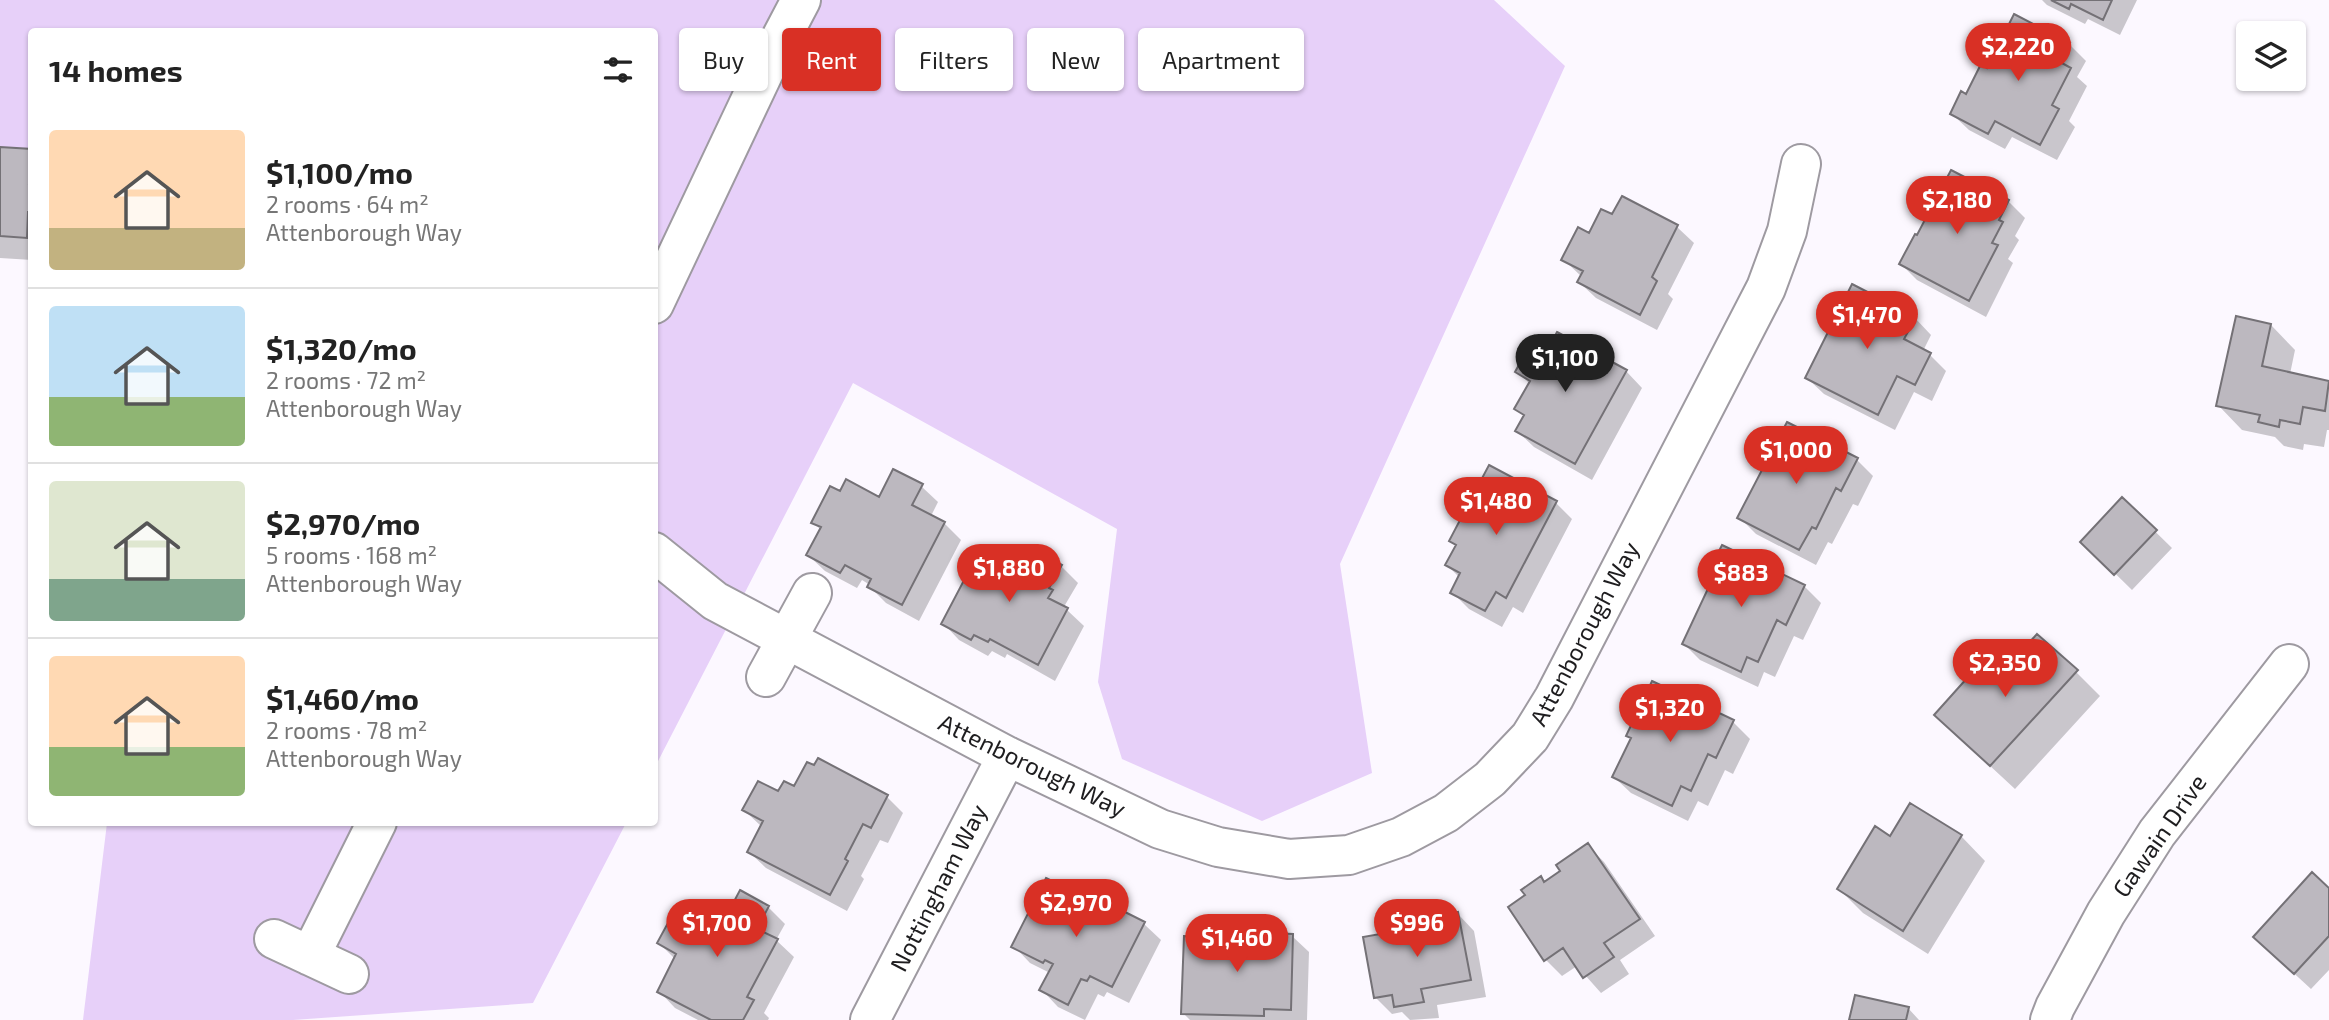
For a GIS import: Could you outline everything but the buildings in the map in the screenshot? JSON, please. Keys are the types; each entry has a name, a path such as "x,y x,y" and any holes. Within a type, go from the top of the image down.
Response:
{"street":[{"path":"658,296 801,0"},
{"name":"Attenborough Way","path":"658,555 715,601 786,640 1007,756 1160,829 1218,847 1289,859 1349,855 1401,837 1446,813 1490,779 1530,737 1554,698 1766,288 1787,231 1801,164"},
{"path":"766,677 812,593"},
{"name":"Gawain Drive","path":"2050,1020 2106,913 2157,833 2289,664"},
{"name":"Nottingham Way","path":"870,1020 1007,756"},
{"path":"310,956 375,826"},
{"path":"274,939 349,974"}],"shaded area":[{"path":"0,0 1494,0 1565,66 1340,564 1372,773 1262,821 1122,759 1098,682 1117,529 853,383 658,761 658,28 28,28 28,177 0,170"},
{"path":"107,826 624,826 533,1003 293,1020 83,1020"}]}
